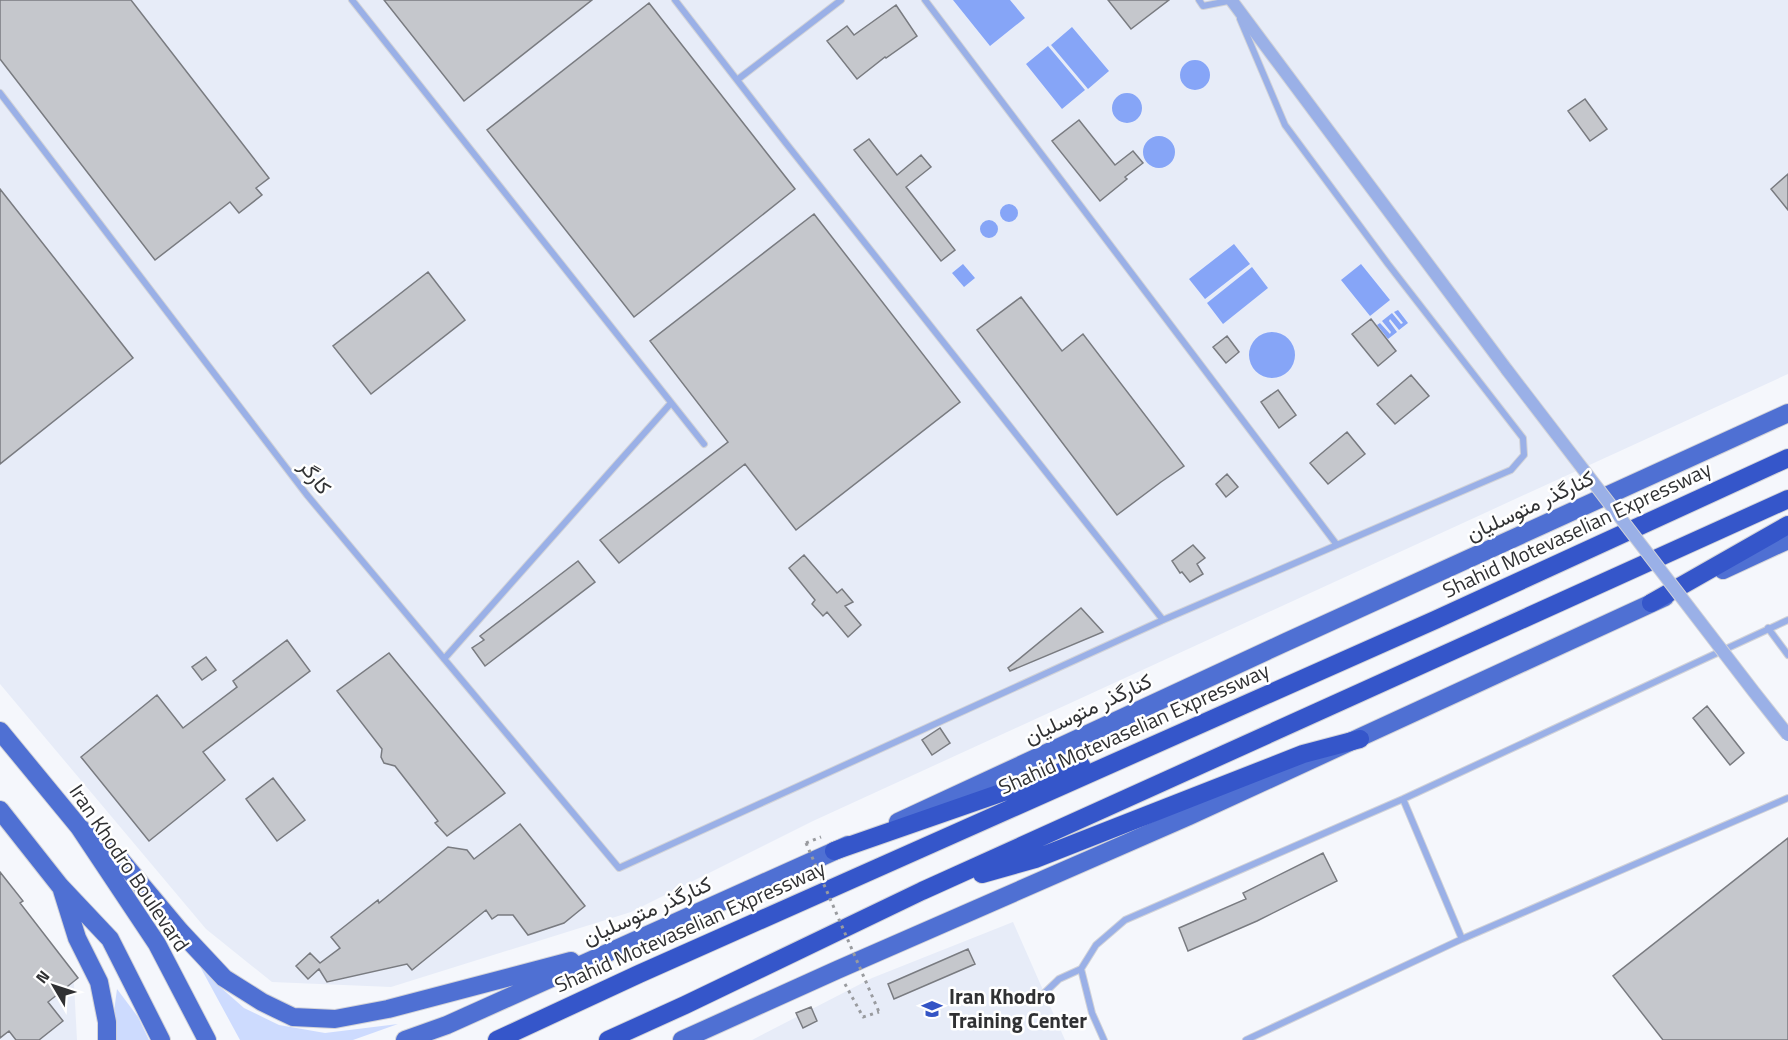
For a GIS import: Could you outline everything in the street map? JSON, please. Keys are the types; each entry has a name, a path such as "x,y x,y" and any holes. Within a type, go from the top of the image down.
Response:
{"highway":[{"name":"Shahid Motevaselian Expressway","path":"497,1040 639,974 1435,620 1788,458"},
{"path":"608,1040 922,891 1788,500"},
{"path":"1652,603 1788,525"},
{"path":"834,851 1201,723"},
{"path":"922,891 1035,859 1303,754 1360,739"}],"main road":[{"name":"کنارگذر متوسلیان","path":"405,1040 447,1025 834,851 1788,413"},
{"path":"682,1040 1360,739 1788,540"},
{"name":"Iran Khodro Boulevard","path":"0,731 79,827 157,944 207,1040"},
{"path":"0,810 60,886 110,939 161,1040"},
{"path":"79,827 119,858 180,932 224,978 262,1002 293,1017 335,1019 388,1009 622,947"},
{"path":"60,886 77,938 99,982 107,1022 107,1040"}],"street":[{"path":"1233,0 1507,370 1788,735"}],"lane":[{"path":"351,0 704,444"},
{"path":"675,0 1163,620 1511,470 1524,455 1523,438 1388,264 1285,125 1233,0 1203,6 1199,0"},
{"path":"737,80 841,0"},
{"path":"925,0 1337,545"},
{"name":"کارگر","path":"0,93 307,495 619,868 1163,620"},
{"path":"444,659 671,403"},
{"path":"1035,1002 1059,979 1081,969 1096,945 1125,920 1403,800 1788,620"},
{"path":"1768,628 1788,655"},
{"path":"1246,1040 1462,939 1788,798"},
{"path":"1403,800 1462,939"},
{"path":"1081,969 1092,1013 1104,1040"}],"path":[{"path":"828,834 806,843 879,1012 863,1017 837,970"}],"shaded area":[{"path":"0,0 1788,0 1788,374 813,821 631,912 391,987 272,982 206,929 0,684"},
{"path":"0,889 74,984 77,1040 0,1040"},
{"name":"Iran Khodro Training Center","path":"1013,922 1065,1040 752,1040 872,978"},
{"path":"197,961 219,986 244,1008 279,1025 325,1033 398,1024 353,1040 240,1040"},
{"path":"117,989 138,1017 149,1040 114,1040 113,1019"}],"water":[{"path":"953,0 1010,0 1025,18 990,46"},
{"path":"1072,27 1109,71 1088,89 1051,45"},
{"path":"1048,46 1085,90 1062,109 1026,64"},
{"path":"1195,60 1206,64 1210,75 1206,86 1195,90 1184,86 1180,75 1184,64"},
{"path":"1127,93 1138,97 1142,108 1138,119 1127,123 1116,119 1112,108 1116,97"},
{"path":"1159,136 1170,141 1175,152 1170,163 1159,168 1148,163 1143,152 1148,141"},
{"path":"1009,204 1015,207 1018,213 1015,219 1009,222 1003,219 1000,213 1003,207"},
{"path":"989,220 995,223 998,229 995,235 989,238 983,235 980,229 983,223"},
{"path":"1234,244 1250,264 1205,299 1189,279"},
{"path":"963,264 975,278 964,287 952,273"},
{"path":"1361,264 1390,300 1370,316 1341,280"},
{"path":"1252,267 1268,288 1223,324 1207,303"},
{"path":"1398,310 1408,323 1399,330 1390,319 1389,321 1397,332 1388,339 1377,325 1380,323 1390,334 1391,332 1382,321 1392,313 1401,324 1403,323 1394,312"},
{"path":"1272,332 1288,339 1295,355 1288,371 1272,378 1256,371 1249,355 1256,339"}],"building":[{"path":"0,0 131,0 269,178 256,188 262,195 239,213 230,202 155,260 0,59"},
{"path":"384,0 592,0 464,101"},
{"path":"1108,0 1169,0 1131,29"},
{"path":"649,3 795,189 634,317 487,130"},
{"path":"896,5 917,36 857,79 827,41 847,26 854,35"},
{"path":"1585,99 1607,129 1590,141 1568,111"},
{"path":"1079,120 1115,165 1133,151 1143,163 1100,201 1052,141"},
{"path":"869,139 897,175 921,155 931,167 906,187 955,250 941,261 854,150"},
{"path":"1788,174 1788,210 1771,189"},
{"path":"0,189 133,358 0,464"},
{"path":"814,214 960,402 796,530 745,464 619,563 600,540 728,442 650,341"},
{"path":"428,272 465,320 371,394 333,346"},
{"path":"1021,297 1062,351 1083,334 1184,466 1117,515 977,330"},
{"path":"1371,319 1396,351 1378,366 1352,334"},
{"path":"1227,336 1239,352 1226,363 1213,347"},
{"path":"1411,375 1429,396 1395,424 1377,404"},
{"path":"1278,390 1296,415 1279,428 1261,402"},
{"path":"1347,432 1365,454 1328,484 1310,463"},
{"path":"1227,474 1238,487 1226,497 1216,484"},
{"path":"1193,545 1205,558 1197,564 1203,574 1190,582 1172,561"},
{"path":"804,555 837,593 842,589 853,602 845,606 861,625 848,637 827,612 823,616 812,604 815,600 789,568"},
{"path":"578,561 595,582 485,666 472,648 484,640 480,636"},
{"path":"1081,608 1103,632 1010,671 1008,668"},
{"path":"287,640 310,671 203,752 225,780 149,841 81,757 157,695 183,728 237,687 233,681"},
{"path":"389,653 505,793 447,836 435,823 438,821 395,766 384,763 381,757 382,749 337,691"},
{"path":"206,657 216,670 202,680 192,667"},
{"path":"1707,706 1744,753 1730,765 1693,718"},
{"path":"940,728 950,743 932,755 922,740"},
{"path":"273,778 305,820 277,841 246,799"},
{"path":"520,824 585,906 564,923 528,935 513,915 498,915 492,919 486,910 412,970 407,964 327,982 319,969 308,979 296,966 310,953 320,963 340,948 331,937 378,900 379,903 448,847 467,850 474,859"},
{"path":"1788,838 1788,1040 1663,1040 1613,976"},
{"path":"1323,853 1337,881 1257,921 1188,951 1179,928 1246,899 1243,893"},
{"path":"0,872 23,901 20,903 78,978 48,1002 63,1021 39,1040 16,1040 9,1031 0,1038"},
{"path":"968,949 975,964 894,999 888,984"},
{"path":"811,1007 817,1021 803,1028 796,1013"}],"place":[{"name":"Iran Khodro Training Center","path":"932,1009"}]}
